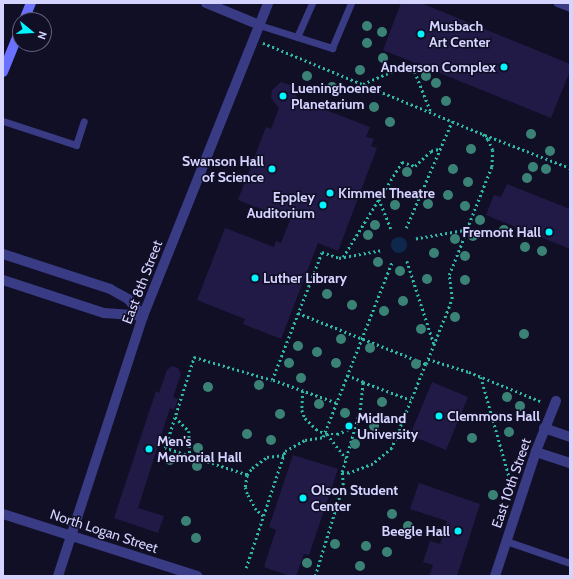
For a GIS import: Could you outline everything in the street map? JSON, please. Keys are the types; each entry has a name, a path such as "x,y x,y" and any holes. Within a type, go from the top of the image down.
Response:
{"main road":[{"path":"3,72 12,50"}],"street":[{"path":"206,3 259,25"},
{"name":"East 8th Street","path":"58,576 143,316 268,3"},
{"path":"3,254 110,289 128,299 143,316"},
{"path":"3,280 104,313 143,316"},
{"name":"East 10th Street","path":"495,576 544,428 556,401"},
{"path":"544,428 570,437"},
{"path":"536,452 570,463"},
{"name":"North Logan Street","path":"3,514 197,576"}],"lane":[{"path":"297,37 312,3"},
{"path":"259,25 332,48 351,3"},
{"path":"557,3 570,8"},
{"path":"3,121 76,145 84,121"},
{"path":"506,541 570,563"}],"path":[{"path":"253,39 483,134 570,168"},
{"path":"363,84 407,64 413,66 431,112"},
{"path":"406,228 439,148 452,121"},
{"path":"342,472 355,473 386,454 434,345 452,299 449,275 492,167 493,150 483,134"},
{"path":"343,257 402,162 415,166 431,151 439,148"},
{"path":"379,199 391,229"},
{"path":"416,239 467,230"},
{"path":"272,380 322,252 343,257 382,250"},
{"path":"407,261 434,345"},
{"path":"246,568 284,455 289,448 306,440 322,437 325,434 392,262"},
{"path":"298,313 426,364"},
{"path":"247,475 164,448 194,357 272,380 336,403"},
{"path":"428,359 481,377 540,401"},
{"path":"347,376 411,400"},
{"path":"481,377 510,483"},
{"path":"315,576 343,485 342,472 355,427 363,382"},
{"path":"303,391 302,410 305,418 316,430 325,434 337,434 355,427"},
{"path":"175,417 189,431 190,457"},
{"path":"325,434 346,458"},
{"path":"263,516 256,510 247,494 245,487 247,475 252,468 267,457 284,455"}],"water":[{"path":"396,237 402,237 407,242 405,251 402,253 396,253 391,248 391,242"}],"building":[{"name":"Anderson Complex","path":"401,3 421,3 570,64 570,71 551,118 383,50"},
{"path":"281,82 293,86 297,99 370,127 366,137 374,139 371,146 377,148 338,251 318,243 281,339 243,324 245,319 197,300 225,228 274,247 276,241 281,243 290,220 238,200 266,127 271,129 279,108 271,98 272,90"},
{"name":"Fremont Hall","path":"507,184 570,209 570,249 486,215 494,195 501,197"},
{"name":"Men's Memorial Hall","path":"172,366 178,368 181,374 173,397 178,399 174,410 170,408 138,508 164,516 158,533 114,518 156,391 159,393 167,370"},
{"name":"Clemmons Hall","path":"432,382 468,397 446,450 410,435"},
{"name":"Olson Student Center","path":"293,455 338,469 309,555 304,554 296,576 290,576 264,567 276,530 269,527"},
{"name":"Beegle Hall","path":"419,483 480,504 457,576 429,576 433,565 423,562 430,541 440,544 447,521 410,509"}],"place":[{"name":"Musbach Art Center","path":"421,34"},
{"name":"Anderson Complex","path":"504,67"},
{"name":"Lueninghoener Planetarium","path":"283,96"},
{"name":"Swanson Hall of Science","path":"272,169"},
{"name":"Kimmel Theatre","path":"330,193"},
{"name":"Eppley Auditorium","path":"323,205"},
{"name":"Fremont Hall","path":"549,232"},
{"name":"Luther Library","path":"255,278"},
{"name":"Clemmons Hall","path":"439,416"},
{"name":"Midland University","path":"349,426"},
{"name":"Men's Memorial Hall","path":"149,449"},
{"name":"Olson Student Center","path":"303,498"},
{"name":"Beegle Hall","path":"458,531"}]}
